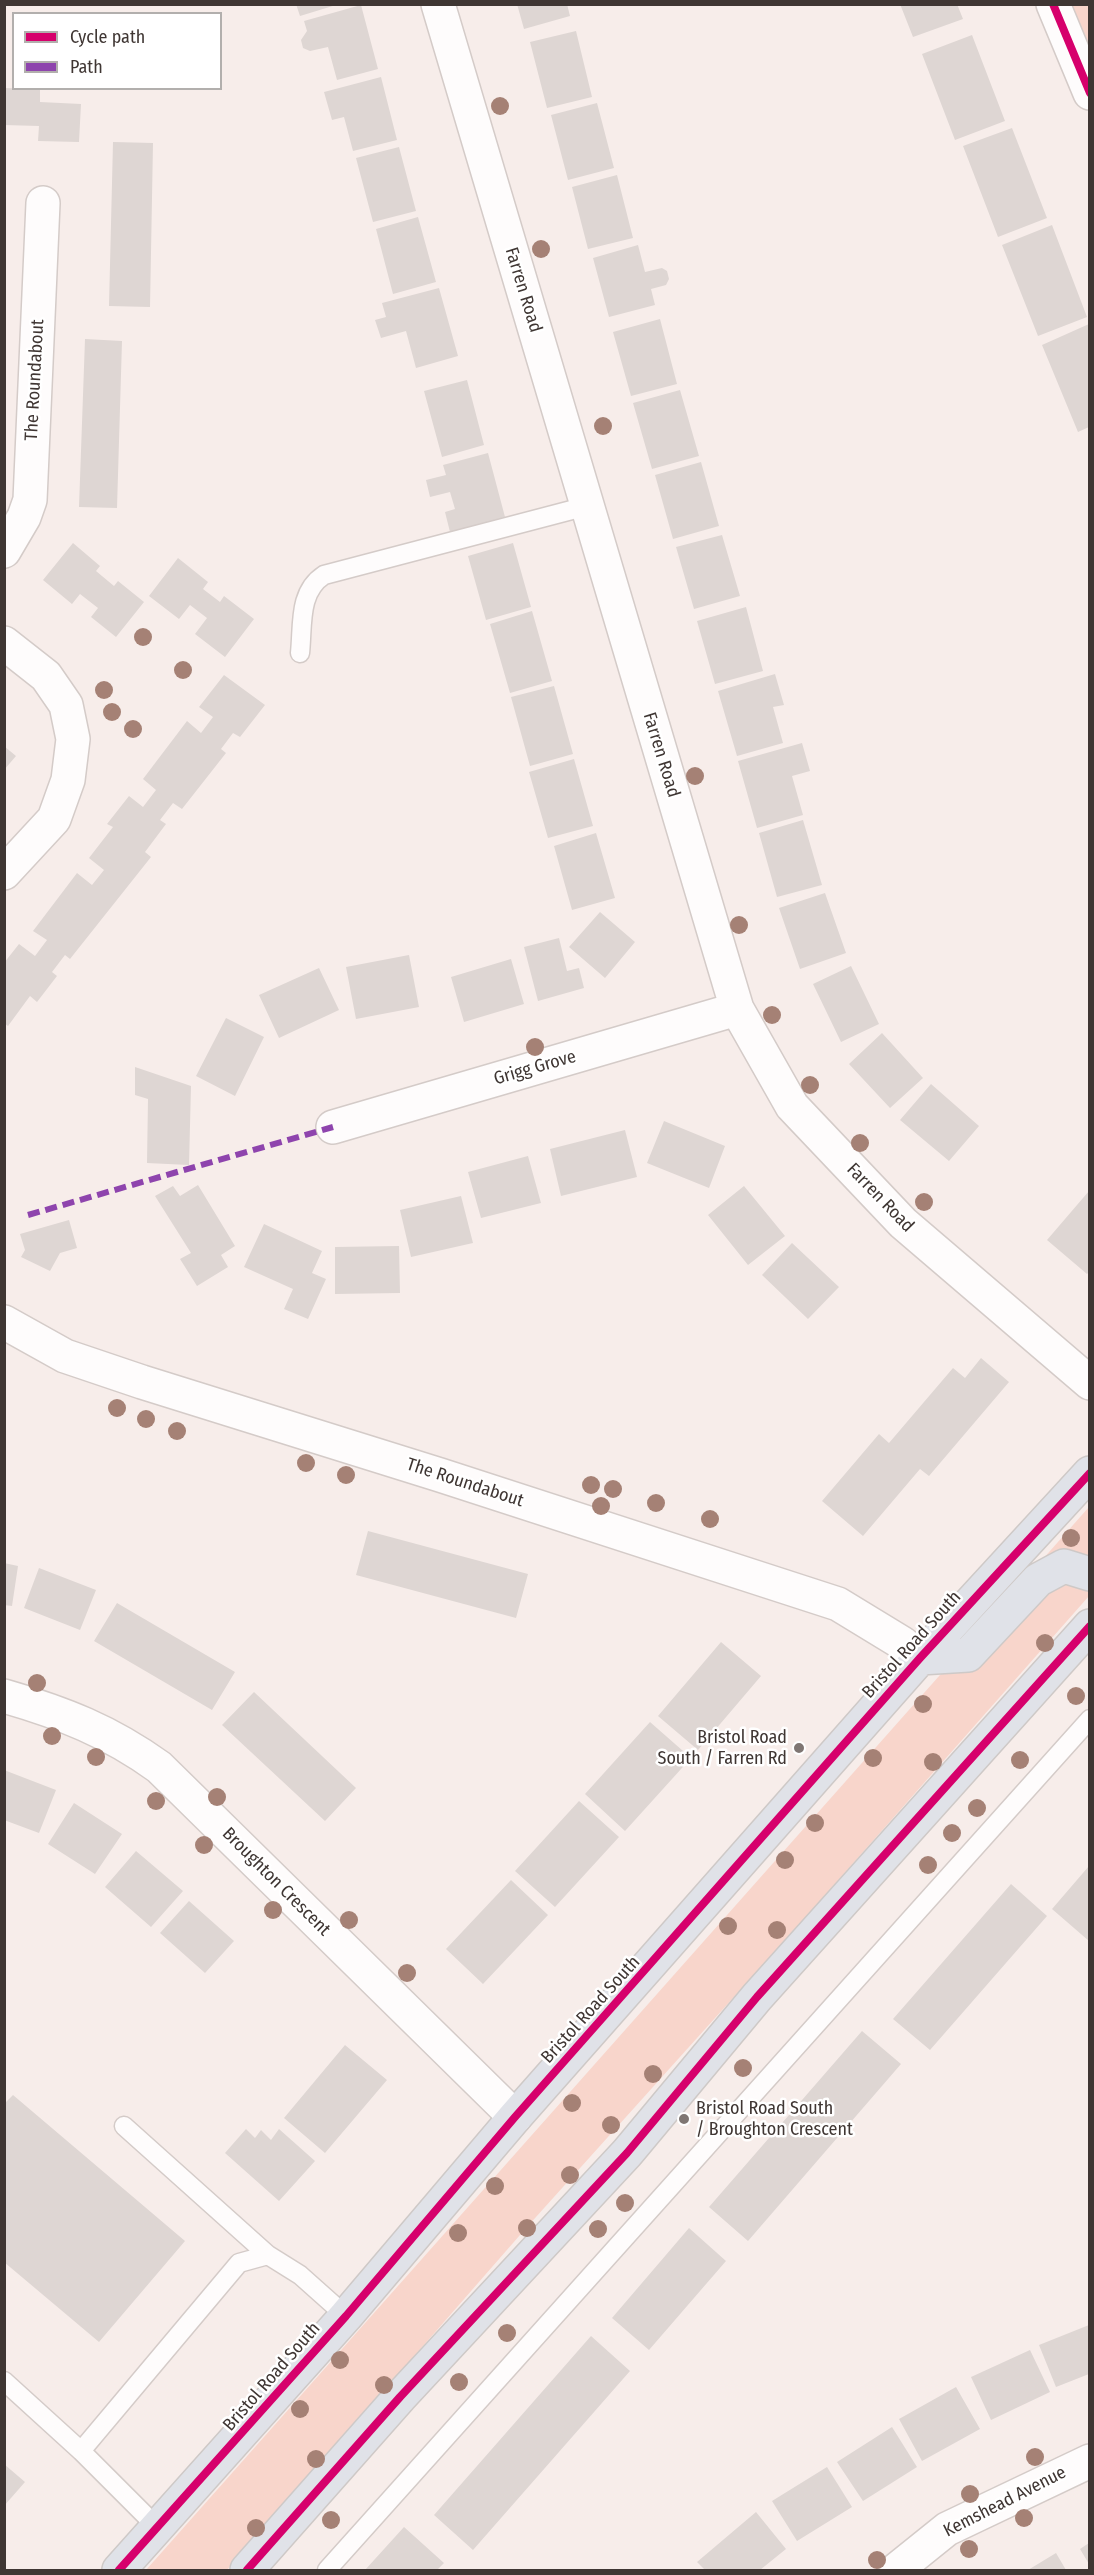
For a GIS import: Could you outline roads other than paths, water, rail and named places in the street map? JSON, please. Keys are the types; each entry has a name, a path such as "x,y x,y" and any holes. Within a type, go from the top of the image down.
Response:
{"highway":[{"name":"Bristol Road South","path":"119,2571 346,2316 515,2117 920,1658 1089,1473"},
{"path":"920,1658 968,1655 1038,1580 1064,1566 1089,1574"},
{"path":"247,2571 400,2397 627,2153 757,1997 1089,1626"}],"street":[{"name":"Farren Road","path":"438,4 737,1009 792,1106 903,1223 1089,1383"},
{"path":"1053,4 1089,93"},
{"name":"The Roundabout","path":"4,551 24,517 30,500 43,203"},
{"path":"4,643 46,676 66,705 73,739 68,780 54,819 4,873"},
{"name":"Grigg Grove","path":"333,1127 737,1009"},
{"name":"The Roundabout","path":"4,1322 65,1356 838,1604 902,1643 920,1658"},
{"name":"Broughton Crescent","path":"4,1696 50,1710 94,1728 128,1744 159,1767 515,2117"},
{"name":"Kemshead Avenue","path":"896,2571 947,2529 1089,2461"}],"lane":[{"path":"300,653 306,596 313,582 324,575 587,506"},
{"path":"327,2571 1089,1719"},
{"path":"124,2126 268,2255 300,2276 346,2316"},
{"path":"81,2451 239,2263 268,2255"},
{"path":"4,2381 81,2451 158,2528"}],"place":[{"name":"Bristol Road South / Farren Rd","path":"799,1748"},
{"name":"Bristol Road South / Broughton Crescent","path":"684,2119"}]}
